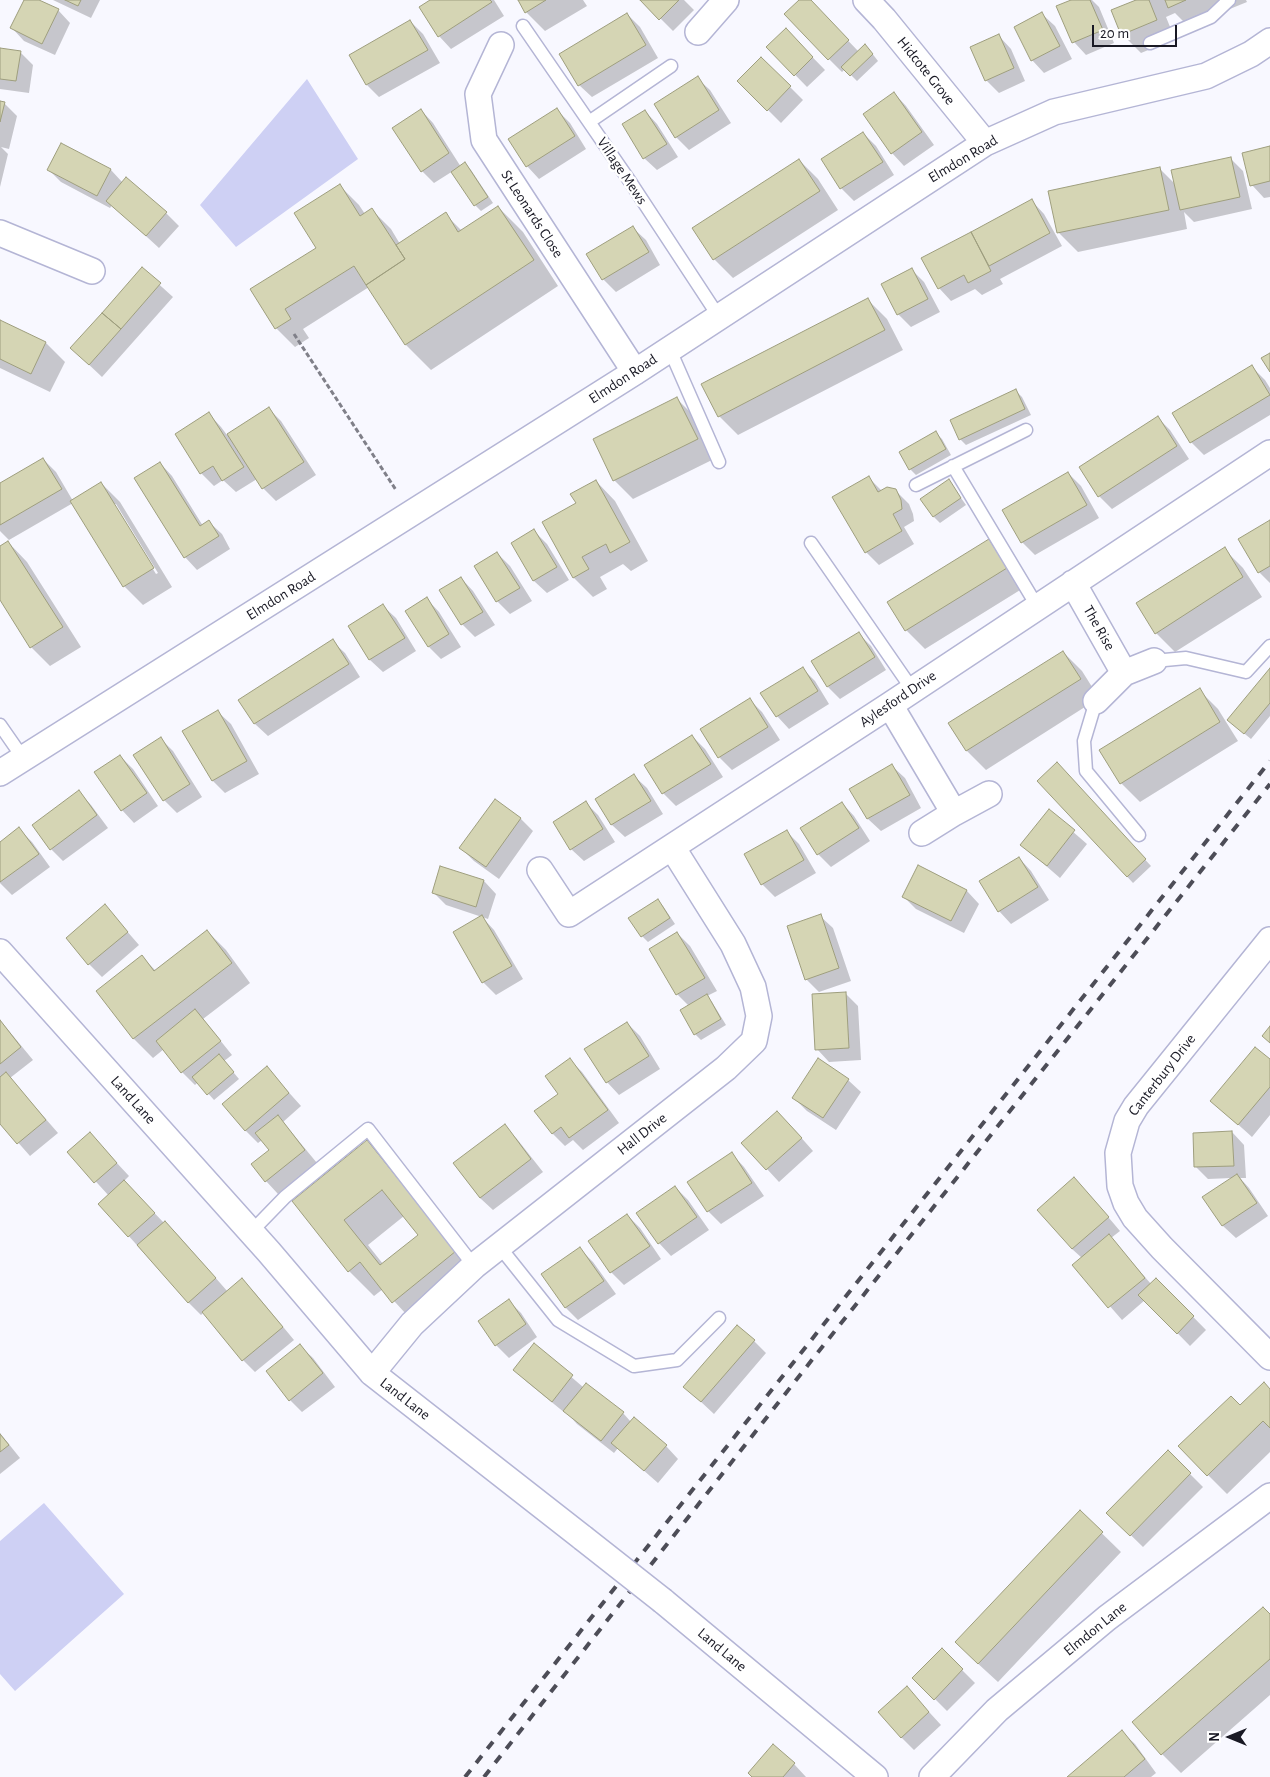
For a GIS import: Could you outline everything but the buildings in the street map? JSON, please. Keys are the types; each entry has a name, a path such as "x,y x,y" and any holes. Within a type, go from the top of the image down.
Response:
{"street":[{"path":"698,32 726,0"},
{"name":"Hidcote Grove","path":"866,0 884,19 985,143"},
{"name":"Elmdon Road","path":"0,773 670,350 985,143 1054,112 1206,76 1251,54 1270,41"},
{"name":"St Leonards Close","path":"501,45 478,94 484,140 635,372"},
{"path":"0,233 92,270"},
{"name":"Aylesford Drive","path":"540,870 569,914 890,706 912,689 1270,453"},
{"name":"The Rise","path":"1073,583 1124,673"},
{"path":"1096,701 1124,673 1154,661"},
{"path":"890,706 954,813"},
{"path":"922,834 954,813 989,794"},
{"name":"Hall Drive","path":"372,1373 412,1324 474,1266 726,1068 754,1041 759,1016 753,987 733,944 672,847"},
{"name":"Canterbury Drive","path":"1270,940 1136,1106 1127,1120 1121,1136 1118,1170 1120,1186 1126,1203 1135,1218 1162,1248 1270,1357"},
{"name":"Land Lane","path":"0,952 251,1232 372,1373 663,1601 875,1777"},
{"name":"Elmdon Lane","path":"932,1777 997,1710 1107,1618 1270,1496"}],"lane":[{"path":"1150,43 1211,16 1230,0"},
{"name":"Village Mews","path":"523,26 719,317"},
{"path":"589,122 671,66"},
{"path":"670,350 719,462"},
{"path":"916,484 1026,430"},
{"path":"953,466 1037,606"},
{"path":"811,543 912,689"},
{"path":"1154,661 1186,658 1246,672 1270,646"},
{"path":"1096,701 1084,741 1086,771 1139,836"},
{"path":"0,725 23,758"},
{"path":"251,1232 285,1197 368,1129 474,1266"},
{"path":"499,1246 558,1320 634,1366 677,1360 719,1318"}],"path":[{"path":"294,334 411,514"}],"shaded area":[{"path":"307,79 358,159 236,247 200,205"},
{"path":"44,1503 124,1594 15,1691 0,1674 0,1541"}],"railway":[{"path":"465,1777 1270,761"},
{"path":"484,1777 815,1356 1270,784"}]}
